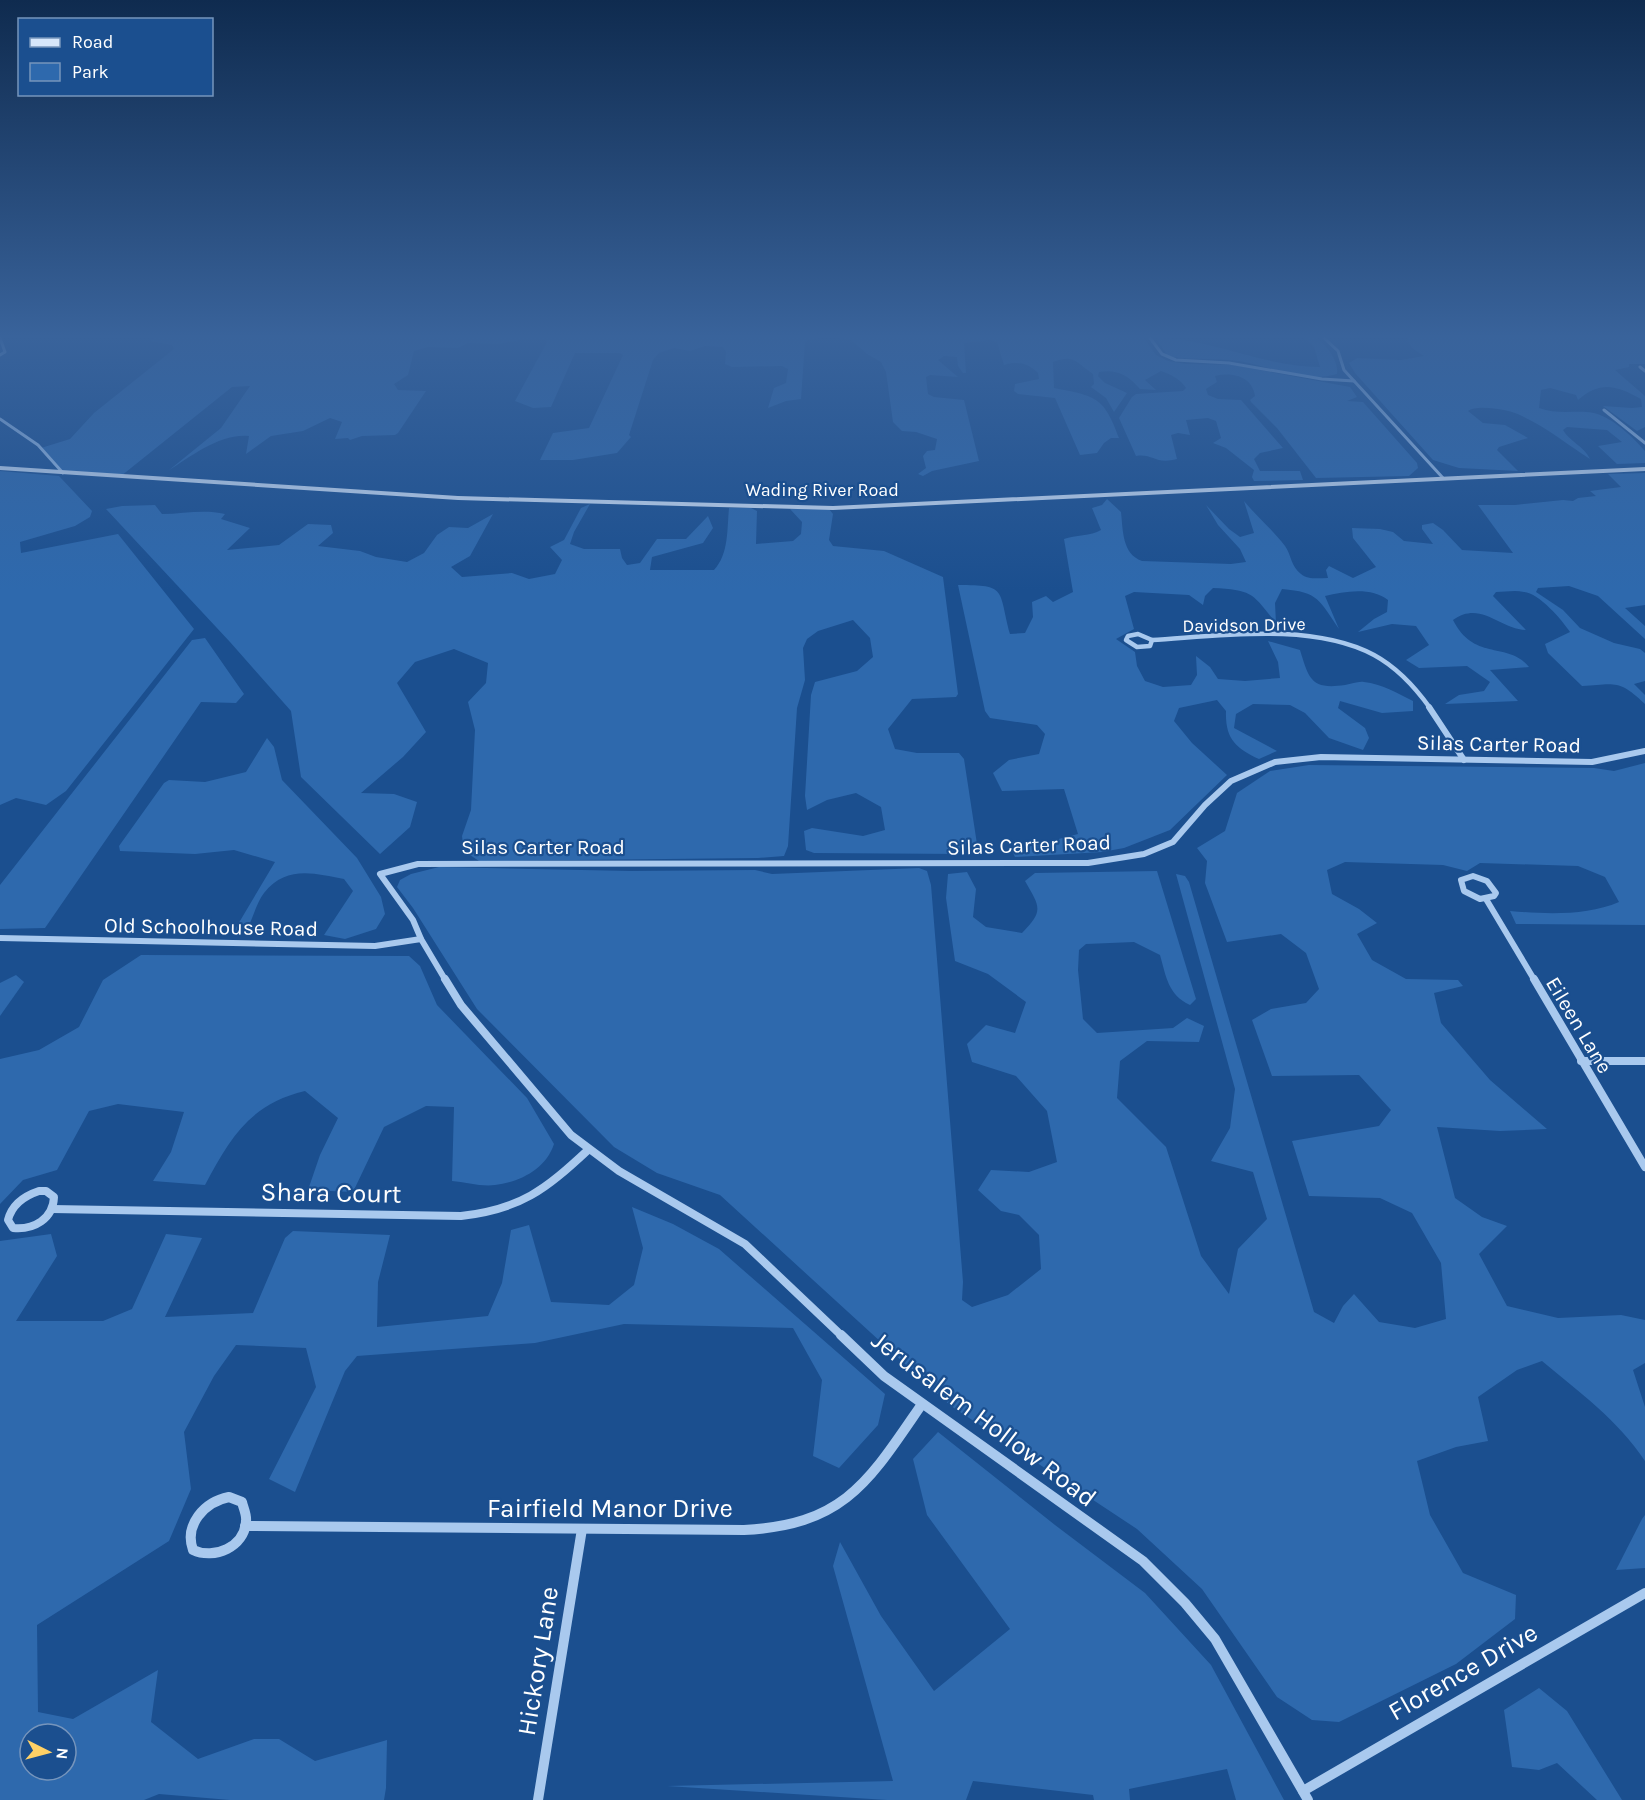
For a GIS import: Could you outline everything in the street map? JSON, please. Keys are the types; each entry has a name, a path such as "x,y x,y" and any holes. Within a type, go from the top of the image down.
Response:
{"main road":[{"name":"Wading River Road","path":"0,468 458,498 833,508 1645,469"}],"street":[{"path":"5,422 24,433 38,445 63,473"},
{"path":"1392,422 1443,478"},
{"path":"1619,422 1645,443"},
{"name":"Davidson Drive","path":"1152,640 1152,644 1142,648 1126,640 1128,636 1139,633 1152,640 1303,636 1330,640 1363,651 1391,666 1403,677 1441,725 1464,760"},
{"name":"Silas Carter Road","path":"380,874 400,867 426,864 1088,863 1144,854 1173,842 1205,805 1230,781 1275,762 1312,757 1592,762 1645,751"},
{"name":"Jerusalem Hollow Road","path":"380,874 412,920 465,1011 525,1078 552,1114 588,1150 619,1172 746,1244 884,1376 1143,1562 1185,1603 1215,1639 1305,1796"},
{"name":"Eileen Lane","path":"1473,876 1489,882 1496,893 1486,899 1474,897 1464,891 1461,880 1473,876"},
{"name":"Eileen Lane","path":"1486,899 1645,1167"},
{"name":"Old Schoolhouse Road","path":"0,938 364,946 399,944 421,939"},
{"path":"1581,1061 1645,1061"},
{"name":"Shara Court","path":"52,1209 461,1216 487,1214 512,1207 534,1197 588,1150"},
{"path":"46,1191 51,1193 54,1197 52,1209 42,1221 27,1229 13,1228 8,1220 17,1202 32,1193 46,1191"},
{"name":"Fairfield Manor Drive","path":"245,1526 744,1530 781,1528 810,1520 834,1507 854,1491 881,1463 922,1404"},
{"path":"220,1498 236,1498 242,1502 246,1516 245,1526 240,1536 223,1552 204,1556 196,1553 191,1546 192,1527 197,1517 212,1502 220,1498"},
{"name":"Hickory Lane","path":"538,1800 582,1529"},
{"name":"Florence Drive","path":"1305,1796 1645,1593"}],"green space":[{"path":"86,422 188,422 121,476 64,473 41,448 70,439"},
{"path":"225,422 322,422 303,431 271,436 246,454 249,436 228,438 196,453 168,471 221,428"},
{"path":"342,422 405,422 395,435 362,436 350,440 348,438 335,439"},
{"path":"592,422 633,422 629,435 631,437 617,453 573,460 540,460 553,433 589,428"},
{"path":"893,422 969,422 979,461 932,471 923,476 918,474 926,468 923,456 927,451 935,450 937,439 916,432 902,431"},
{"path":"1066,422 1113,422 1119,438 1111,438 1097,453 1080,455"},
{"path":"1121,422 1187,422 1190,435 1178,433 1171,435 1177,459 1164,461 1136,456"},
{"path":"1216,422 1260,422 1283,448 1260,453 1254,459 1260,471 1300,471 1303,480 1254,481 1252,477 1254,470 1226,448 1213,443 1221,438"},
{"path":"1271,422 1381,422 1417,463 1418,468 1409,476 1316,478"},
{"path":"1399,422 1482,422 1505,425 1528,438 1499,447 1497,450 1518,471 1459,468 1433,460"},
{"path":"1534,422 1612,422 1645,451 1645,463 1617,464 1598,446 1622,442 1607,430 1567,427 1563,430 1590,459"},
{"path":"1625,422 1645,422 1645,427 1637,431"},
{"path":"0,471 59,476 92,511 90,517 75,526 20,542 21,553 118,534 194,629 66,791 46,805 16,798 0,805"},
{"path":"1645,473 1645,605 1625,608 1645,626 1645,639 1598,596 1569,586 1538,588 1536,592 1563,610 1580,628 1614,643 1640,649 1645,653 1645,681 1634,684 1645,695 1645,704 1629,690 1616,685 1582,686 1548,653 1545,644 1570,632 1543,602 1524,592 1496,592 1493,596 1526,630 1481,614 1472,613 1453,620 1461,633 1471,641 1521,659 1529,667 1490,670 1518,701 1445,704 1459,695 1484,691 1490,682 1467,666 1419,668 1406,660 1429,645 1416,626 1392,624 1358,632 1387,612 1388,600 1374,593 1350,592 1325,596 1339,629 1317,599 1294,590 1282,589 1275,603 1276,623 1256,599 1236,590 1213,588 1205,596 1203,605 1189,595 1134,592 1125,596 1134,629 1116,639 1135,652 1137,666 1145,681 1163,687 1191,685 1197,675 1196,656 1210,667 1218,679 1245,681 1280,678 1278,662 1268,641 1300,650 1309,675 1318,684 1334,686 1362,682 1377,685 1413,701 1413,711 1382,713 1340,701 1338,708 1365,728 1369,738 1363,750 1329,738 1305,713 1290,705 1253,704 1236,714 1234,728 1277,751 1259,759 1244,751 1230,736 1226,711 1217,700 1179,708 1174,721 1192,743 1227,775 1170,830 1124,848 1102,852 1015,857 1012,851 1078,834 1064,789 1002,791 993,773 1009,760 1039,754 1045,734 1037,725 990,718 985,711 958,585 986,586 993,589 1001,599 1010,634 1025,633 1033,617 1032,602 1046,596 1053,602 1073,592 1064,539 1101,530 1092,508 1102,505 1107,499 1121,512 1127,547 1135,558 1142,561 1231,564 1246,562 1240,549 1218,525 1206,505 1240,537 1254,533 1244,501 1285,546 1295,568 1301,574 1310,578 1328,578 1326,570 1329,566 1353,578 1376,567 1353,538 1352,528 1380,529 1393,532 1404,541 1433,544 1422,529 1422,525 1433,523 1462,550 1513,553 1478,505 1573,501 1578,498 1596,496 1590,491 1621,487 1608,474"},
{"path":"590,504 570,544 584,549 620,549 627,565 640,563 657,539 686,539 708,516 713,528 703,543 652,557 650,570 714,570 725,549 729,508 751,508 757,511 756,544 793,541 801,534 802,522 790,509 829,509 833,514 829,540 833,546 884,551 943,577 958,694 956,697 912,699 888,729 895,749 917,753 959,753 964,759 977,844 964,854 814,853 806,850 804,831 812,828 863,836 885,830 881,807 856,793 827,800 807,810 805,796 811,695 815,682 857,671 873,657 870,638 853,620 818,631 807,639 803,648 805,680 797,708 788,846 784,856 479,861 464,851 462,836 471,810 475,730 468,702 486,683 488,663 454,649 415,662 397,683 426,732 403,757 361,793 394,794 417,802 410,827 380,854 301,777 291,711 106,509 155,505 162,514 201,512 225,514 221,519 250,528 227,550 279,545 308,524 331,525 333,533 318,546 360,551 376,557 407,562 424,553 437,535 449,527 468,528 493,514 470,556 451,567 462,577 512,573 529,579 555,574 562,560 550,547 564,540 581,508"},
{"path":"205,638 244,694 236,703 201,702 45,928 0,929 0,885 192,640"},
{"path":"267,738 274,747 282,780 357,858 381,897 385,914 376,929 345,939 324,935 353,891 344,879 301,873 282,878 273,884 257,905 248,928 234,931 275,862 234,850 195,854 120,851 119,846 164,783 169,780 205,782 246,772"},
{"path":"1645,763 1645,925 1516,924 1510,911 1580,912 1607,907 1619,902 1605,877 1578,866 1480,863 1467,871 1443,865 1345,862 1327,870 1332,894 1359,909 1377,923 1357,934 1372,960 1406,979 1458,980 1463,986 1434,993 1441,1023 1490,1080 1547,1129 1500,1131 1437,1127 1455,1198 1482,1217 1507,1226 1479,1254 1507,1306 1558,1318 1621,1315 1645,1320 1645,1363 1633,1370 1645,1407 1645,1461 1623,1432 1584,1395 1542,1361 1517,1370 1478,1397 1488,1441 1456,1447 1417,1461 1430,1515 1463,1573 1516,1595 1515,1619 1456,1664 1339,1722 1312,1720 1277,1697 1202,1589 1137,1529 951,1406 720,1195 657,1173 614,1147 477,1009 413,908 397,887 400,880 411,874 439,867 631,871 755,870 772,874 919,868 927,871 931,885 963,1282 962,1300 972,1307 1008,1295 1041,1269 1039,1235 1019,1215 1001,1211 978,1190 991,1170 1029,1172 1057,1162 1047,1111 1016,1076 972,1062 967,1044 986,1025 1015,1033 1026,1002 988,974 955,961 946,898 948,874 967,872 976,889 973,917 986,927 1022,933 1037,914 1034,897 1025,881 1035,873 1157,871 1196,999 1190,1005 1177,996 1166,977 1160,955 1134,942 1086,944 1079,950 1078,970 1083,1019 1097,1033 1173,1028 1187,1018 1204,1026 1199,1042 1147,1041 1120,1061 1117,1098 1166,1147 1201,1256 1229,1294 1238,1249 1267,1219 1253,1172 1211,1161 1230,1128 1235,1089 1176,874 1185,876 1189,882 1314,1312 1334,1323 1343,1306 1354,1294 1379,1322 1415,1328 1446,1319 1441,1263 1412,1213 1380,1198 1309,1196 1292,1141 1379,1126 1391,1110 1359,1075 1272,1076 1252,1020 1271,1009 1306,1003 1319,989 1306,953 1281,934 1227,942 1205,883 1207,861 1197,848 1225,831 1237,793 1270,771 1309,765 1594,768 1614,771"},
{"path":"141,955 409,956 420,966 437,1005 527,1098 554,1144 550,1153 545,1161 531,1173 514,1181 479,1185 452,1181 454,1107 426,1106 384,1127 353,1192 308,1190 320,1155 338,1118 305,1091 270,1105 244,1125 223,1152 205,1185 153,1181 171,1152 184,1112 118,1104 89,1111 57,1170 23,1180 0,1204 0,1059 39,1050 79,1027 103,980"},
{"path":"16,975 24,982 0,1016 0,983"},
{"path":"632,1207 673,1224 719,1249 885,1394 878,1425 839,1468 813,1456 822,1380 793,1328 624,1324 535,1343 357,1356 345,1371 295,1492 269,1479 316,1387 306,1348 236,1345 214,1376 184,1432 191,1489 169,1541 37,1625 38,1712 73,1719 158,1670 151,1722 198,1759 254,1739 279,1739 315,1761 387,1740 384,1800 230,1800 159,1794 144,1800 0,1800 0,1241 51,1234 57,1256 16,1321 103,1321 132,1309 166,1234 202,1238 165,1317 253,1313 285,1238 293,1231 390,1235 378,1282 377,1327 488,1316 502,1283 511,1230 529,1225 551,1302 609,1305 634,1285 643,1248"},
{"path":"938,1432 1145,1593 1211,1665 1284,1800 1236,1800 1227,1769 1129,1789 1130,1800 1094,1800 1093,1795 973,1781 966,1800 887,1800 667,1786 893,1781 833,1566 840,1542 881,1616 934,1691 1010,1629 927,1515 913,1459"},
{"path":"1645,1515 1645,1568 1616,1570 1642,1519"},
{"path":"1539,1688 1567,1711 1622,1800 1597,1800 1557,1763 1539,1770 1512,1767 1504,1710"}]}
